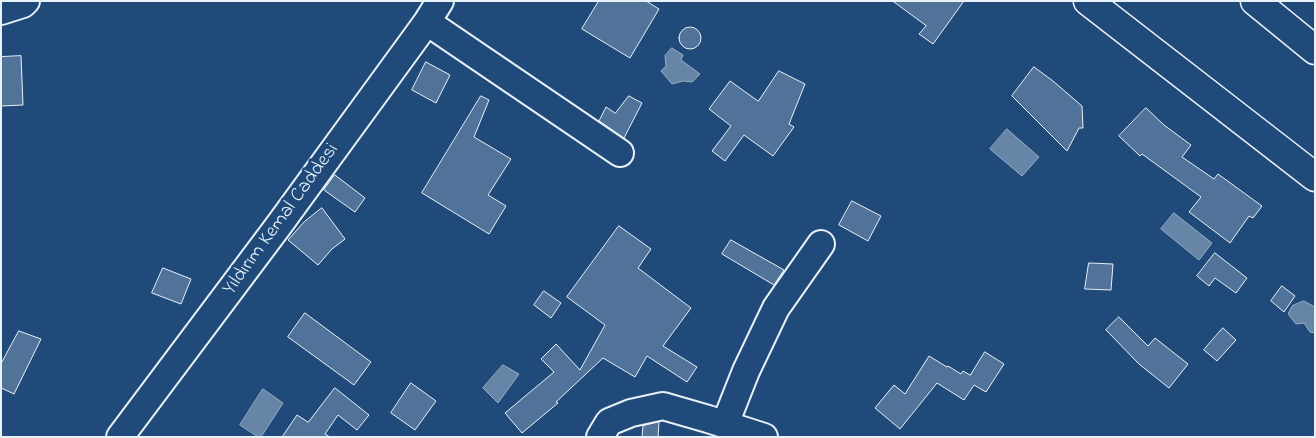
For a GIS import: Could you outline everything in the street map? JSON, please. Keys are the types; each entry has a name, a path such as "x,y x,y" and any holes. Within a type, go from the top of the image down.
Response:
{"main road":[{"path":"1088,1 1315,177"},
{"path":"1255,1 1315,50"},
{"path":"1276,1 1315,36"}],"street":[{"path":"1,11 23,4 26,1"},
{"path":"433,12 620,154"},
{"name":"Yıldırım Kemal Caddesi","path":"120,437 279,225 433,12"},
{"path":"725,424 746,371 776,308 821,244"},
{"path":"600,437 609,422 631,413 663,406 764,437"}],"water":[{"path":"672,48 683,55 681,60 700,74 692,82 683,81 672,84 661,71 666,66 665,56"},
{"path":"1007,129 1039,157 1022,176 990,149"},
{"path":"1174,213 1212,243 1199,260 1161,229"},
{"path":"1304,301 1315,307 1315,333 1310,332 1304,323 1296,324 1288,314 1292,306"},
{"path":"503,365 519,374 498,403 483,388"},
{"path":"263,389 283,403 261,437 258,437 240,425"}],"building":[{"path":"599,1 646,1 659,9 630,58 582,29"},
{"path":"893,1 964,1 933,44 919,34 926,26"},
{"path":"690,27 698,30 701,38 698,46 690,49 682,46 679,38 682,30"},
{"path":"21,56 23,105 1,106 1,57"},
{"path":"426,62 450,75 436,103 412,90"},
{"path":"1034,67 1082,106 1083,128 1079,128 1067,151 1012,96"},
{"path":"779,71 805,84 789,124 794,127 773,156 744,135 725,161 712,151 731,126 709,109 730,81 758,101"},
{"path":"481,96 489,100 474,137 511,159 488,195 506,206 489,234 422,193"},
{"path":"629,96 642,103 624,138 599,121 606,107 615,113"},
{"path":"1146,108 1164,125 1191,145 1182,157 1214,179 1218,174 1262,206 1253,218 1249,216 1230,243 1189,212 1201,197 1142,154 1140,156 1119,136"},
{"path":"335,175 365,198 355,212 324,190"},
{"path":"852,201 881,216 868,241 839,225"},
{"path":"322,208 345,239 332,249 318,265 288,240 304,222"},
{"path":"619,226 651,249 638,268 691,308 663,346 697,367 687,382 647,356 635,377 603,358 556,402 558,403 522,433 505,413 554,372 541,359 556,344 580,370 605,325 567,297"},
{"path":"731,240 784,270 774,285 722,254"},
{"path":"1215,253 1247,278 1236,293 1215,278 1209,286 1197,276"},
{"path":"1089,263 1113,264 1111,290 1085,289"},
{"path":"163,268 191,279 181,304 152,293"},
{"path":"1282,286 1295,296 1284,312 1271,301"},
{"path":"544,291 561,303 551,318 534,305"},
{"path":"305,313 371,362 354,385 288,337"},
{"path":"1119,317 1148,346 1155,338 1188,364 1169,388 1139,364 1106,330"},
{"path":"1223,328 1236,340 1217,361 1204,350"},
{"path":"19,331 41,339 14,394 1,388 1,364"},
{"path":"985,352 1004,364 986,392 974,385 964,400 937,383 900,429 875,408 894,385 905,394 929,356 961,374 963,371 970,375"},
{"path":"411,383 436,401 415,430 391,413"},
{"path":"335,388 369,415 357,430 338,415 325,434 330,437 282,437 297,415 308,422"},
{"path":"659,422 658,437 642,437 643,426"}]}
